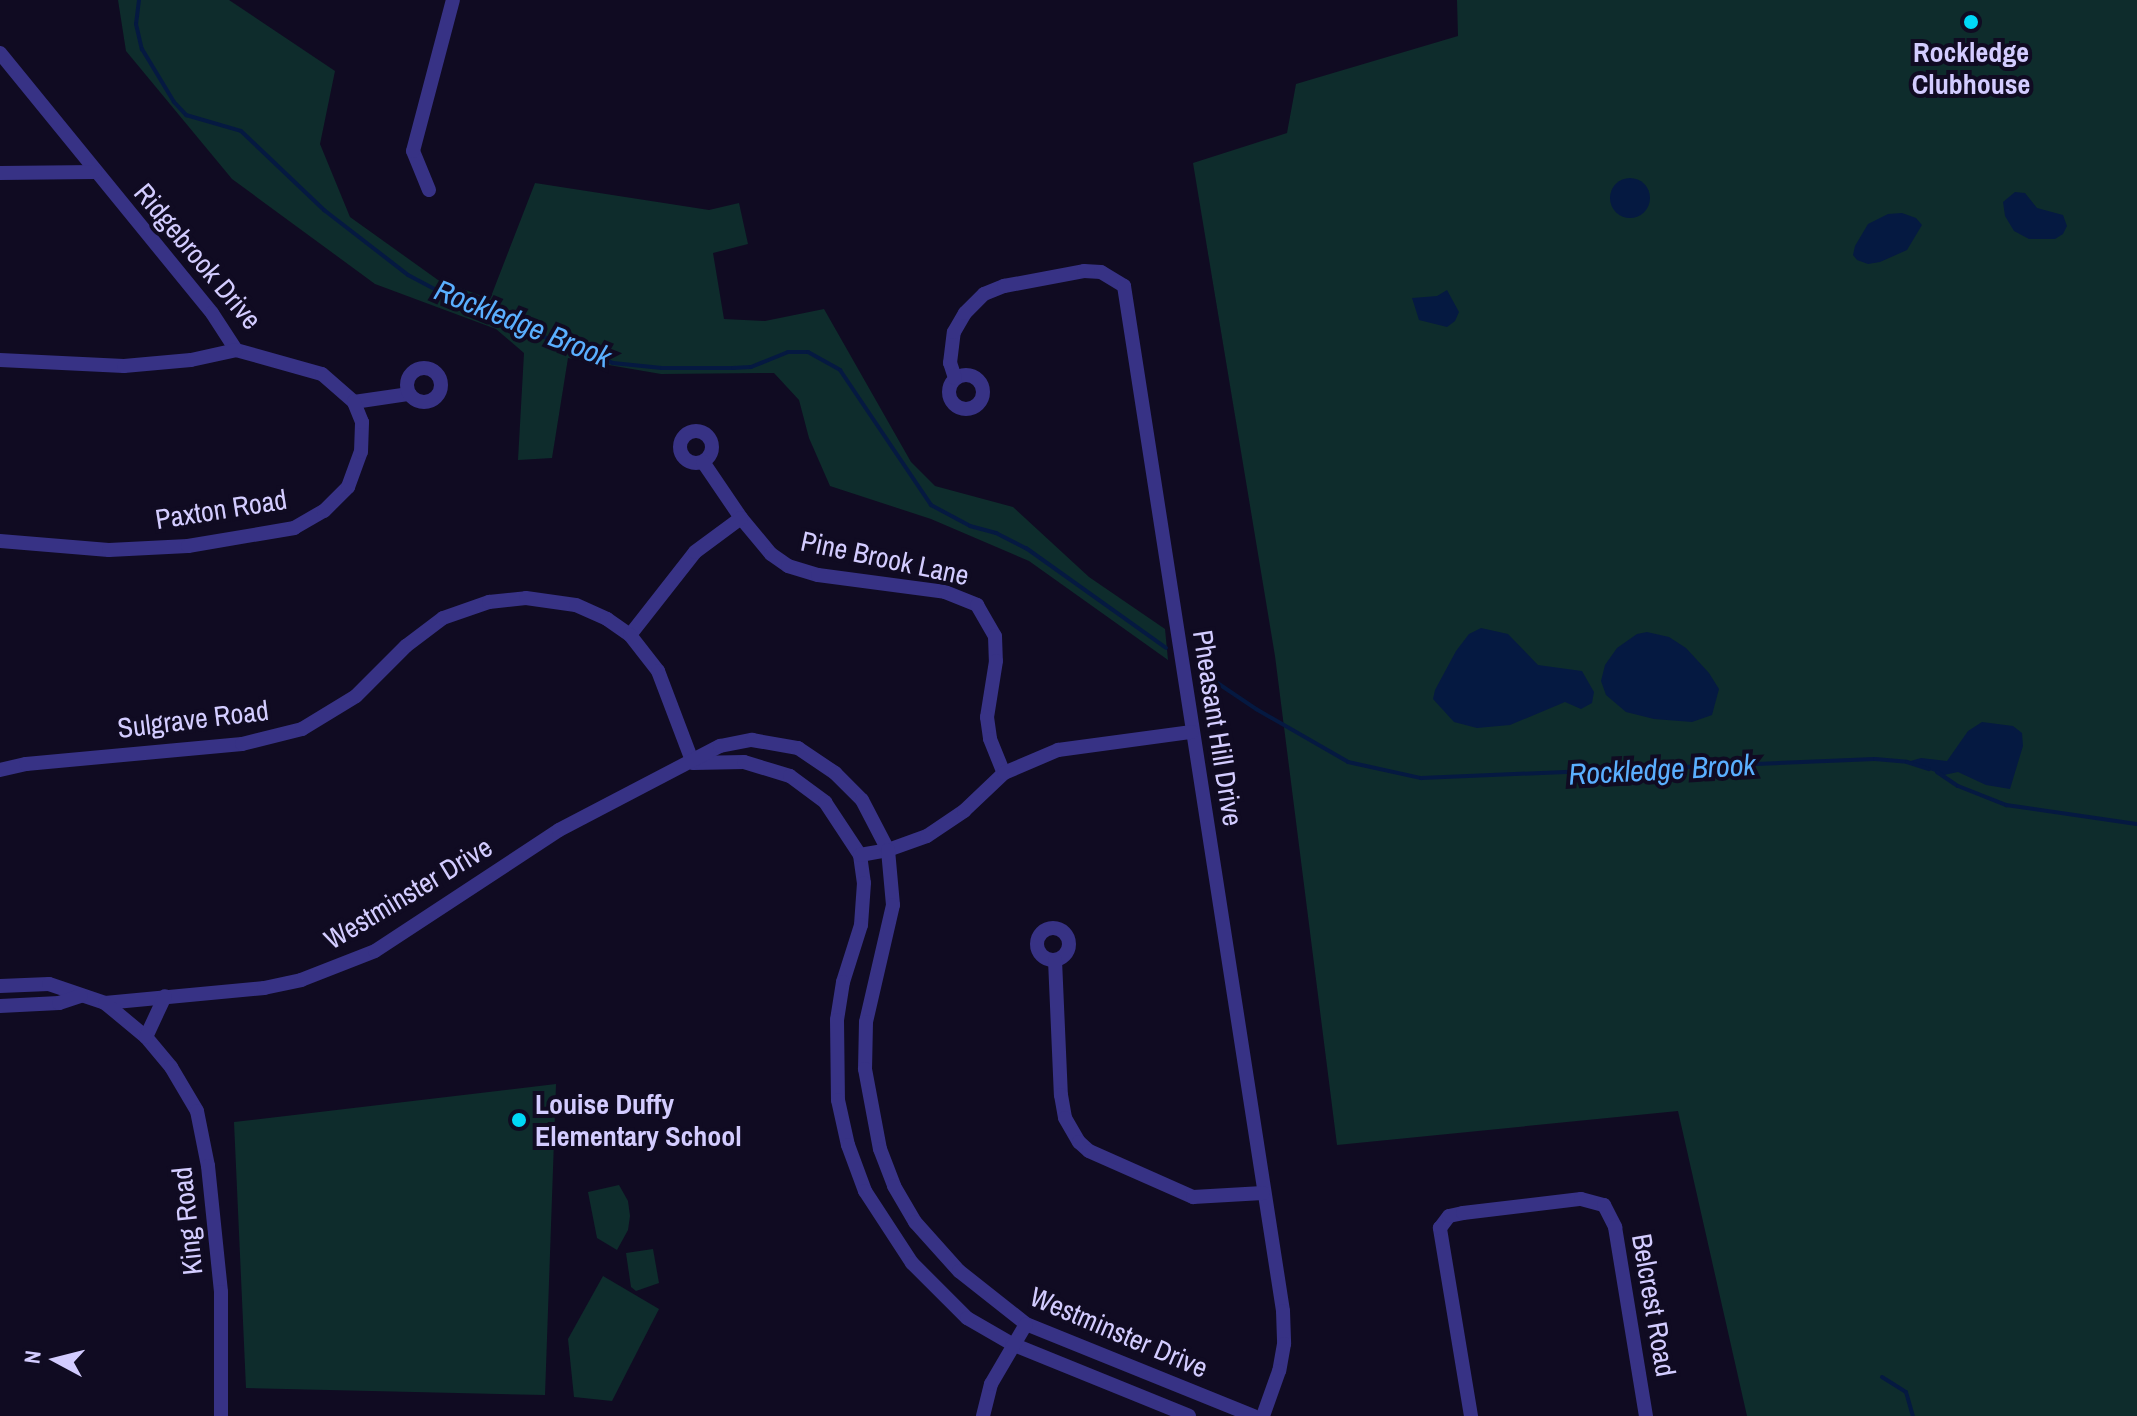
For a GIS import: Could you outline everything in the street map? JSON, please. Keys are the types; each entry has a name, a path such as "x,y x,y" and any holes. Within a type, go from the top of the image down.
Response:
{"street":[{"path":"429,190 413,151 453,0"},
{"name":"Ridgebrook Drive","path":"0,53 212,313 236,350 322,374 336,382 354,402"},
{"path":"0,173 95,172"},
{"name":"Pheasant Hill Drive","path":"955,378 950,363 954,332 965,313 984,294 1004,286 1084,271 1101,272 1124,286 1283,1311 1284,1344 1279,1371 1263,1416"},
{"path":"0,360 124,366 191,360 236,350"},
{"path":"354,402 409,394"},
{"name":"Paxton Road","path":"0,541 109,550 188,546 294,528 324,511 348,487 361,452 362,422 354,402"},
{"name":"Pine Brook Lane","path":"703,462 741,518 771,554 799,570 945,592 977,605 995,636 996,661 987,717 990,739 1004,773"},
{"path":"630,635 695,552 741,518"},
{"name":"Sulgrave Road","path":"0,770 26,764 242,744 302,729 356,696 425,629 443,618 489,602 526,598 559,601 592,611 630,635 651,659 664,684 693,763"},
{"path":"860,855 888,850 942,828 1004,773 1058,750 1192,732"},
{"name":"Westminster Drive","path":"0,986 49,984 105,1003 264,988 337,969 375,951 559,830 693,763 720,746 736,741 768,741 798,748 847,784 876,823 888,850 893,905 888,938 873,984 865,1048 868,1097 880,1149 894,1186 939,1252 996,1304 1026,1324 1254,1416"},
{"name":"Westminster Drive","path":"693,763 744,762 790,776 825,802 860,855 864,883 861,925 843,982 836,1033 838,1100 848,1145 871,1202 912,1263 967,1318 1012,1344 1189,1416"},
{"path":"1055,960 1061,1095 1065,1118 1079,1142 1089,1151 1193,1197 1263,1193"},
{"name":"Westminster Drive","path":"0,1006 59,1003 81,996"},
{"path":"146,1037 165,996"},
{"name":"King Road","path":"105,1003 146,1037 190,1097 200,1122 221,1292 221,1416"},
{"name":"Belcrest Road","path":"1471,1416 1440,1228 1449,1216 1463,1213 1581,1199 1604,1205 1615,1227 1646,1416"},
{"path":"983,1416 991,1384 1026,1324"}],"green space":[{"path":"118,0 229,0 335,71 320,144 350,217 438,280 490,299 535,183 709,210 739,203 748,244 713,253 724,319 765,321 824,309 911,462 935,486 1013,507 1089,577 1165,629 1168,660 1029,561 931,519 830,486 809,438 799,400 774,373 661,374 568,358 552,458 518,460 524,353 496,329 375,284 232,179 126,51"},
{"path":"1457,0 2137,0 2137,1416 1747,1416 1678,1111 1337,1145 1275,656 1193,163 1287,133 1296,84 1458,36"},
{"path":"556,1084 545,1395 246,1388 234,1122"},
{"path":"619,1185 628,1201 630,1216 628,1230 617,1250 597,1238 588,1192"},
{"path":"653,1249 659,1283 636,1291 631,1287 626,1253"},
{"path":"603,1276 659,1309 612,1401 574,1397 568,1339"}],"water":[{"path":"1630,178 1644,184 1650,198 1644,212 1630,218 1616,212 1610,198 1616,184"},
{"path":"2015,192 2025,193 2037,208 2063,215 2067,226 2063,234 2055,239 2029,239 2014,231 2005,216 2003,202"},
{"path":"1902,213 1916,218 1922,225 1907,250 1880,262 1868,264 1857,260 1853,255 1855,246 1868,224 1888,214"},
{"path":"1447,290 1459,312 1455,321 1447,327 1419,320 1412,298 1437,296"},
{"path":"1481,628 1508,634 1538,665 1582,671 1594,692 1592,703 1581,709 1565,702 1510,725 1477,728 1454,722 1433,699 1435,690 1456,651 1469,634"},
{"path":"1647,632 1669,637 1686,648 1709,673 1719,689 1712,715 1692,722 1654,719 1626,712 1606,695 1601,681 1605,665 1617,648 1637,634"},
{"path":"1982,722 2013,726 2022,733 2023,746 2010,789 1986,785 1958,772 1944,775 1907,762 1921,758 1947,761 1968,731"}],"waterway":[{"name":"Rockledge Brook","path":"139,0 136,24 142,49 174,102 186,115 241,131 324,210 408,275 478,312 613,363 662,368 751,367 788,352 808,352 840,370 931,505 970,526 996,533 1026,548 1166,648"},
{"name":"Rockledge Brook","path":"1204,674 1256,709 1348,762 1421,778 1875,759 1907,762 1929,769"},
{"name":"Rockledge Brook","path":"1937,772 1958,786 2006,805 2137,824"},
{"path":"1882,1377 1906,1392 1913,1416"}],"place":[{"name":"Rockledge Clubhouse","path":"1971,22"},
{"name":"Louise Duffy Elementary School","path":"519,1120"}]}
